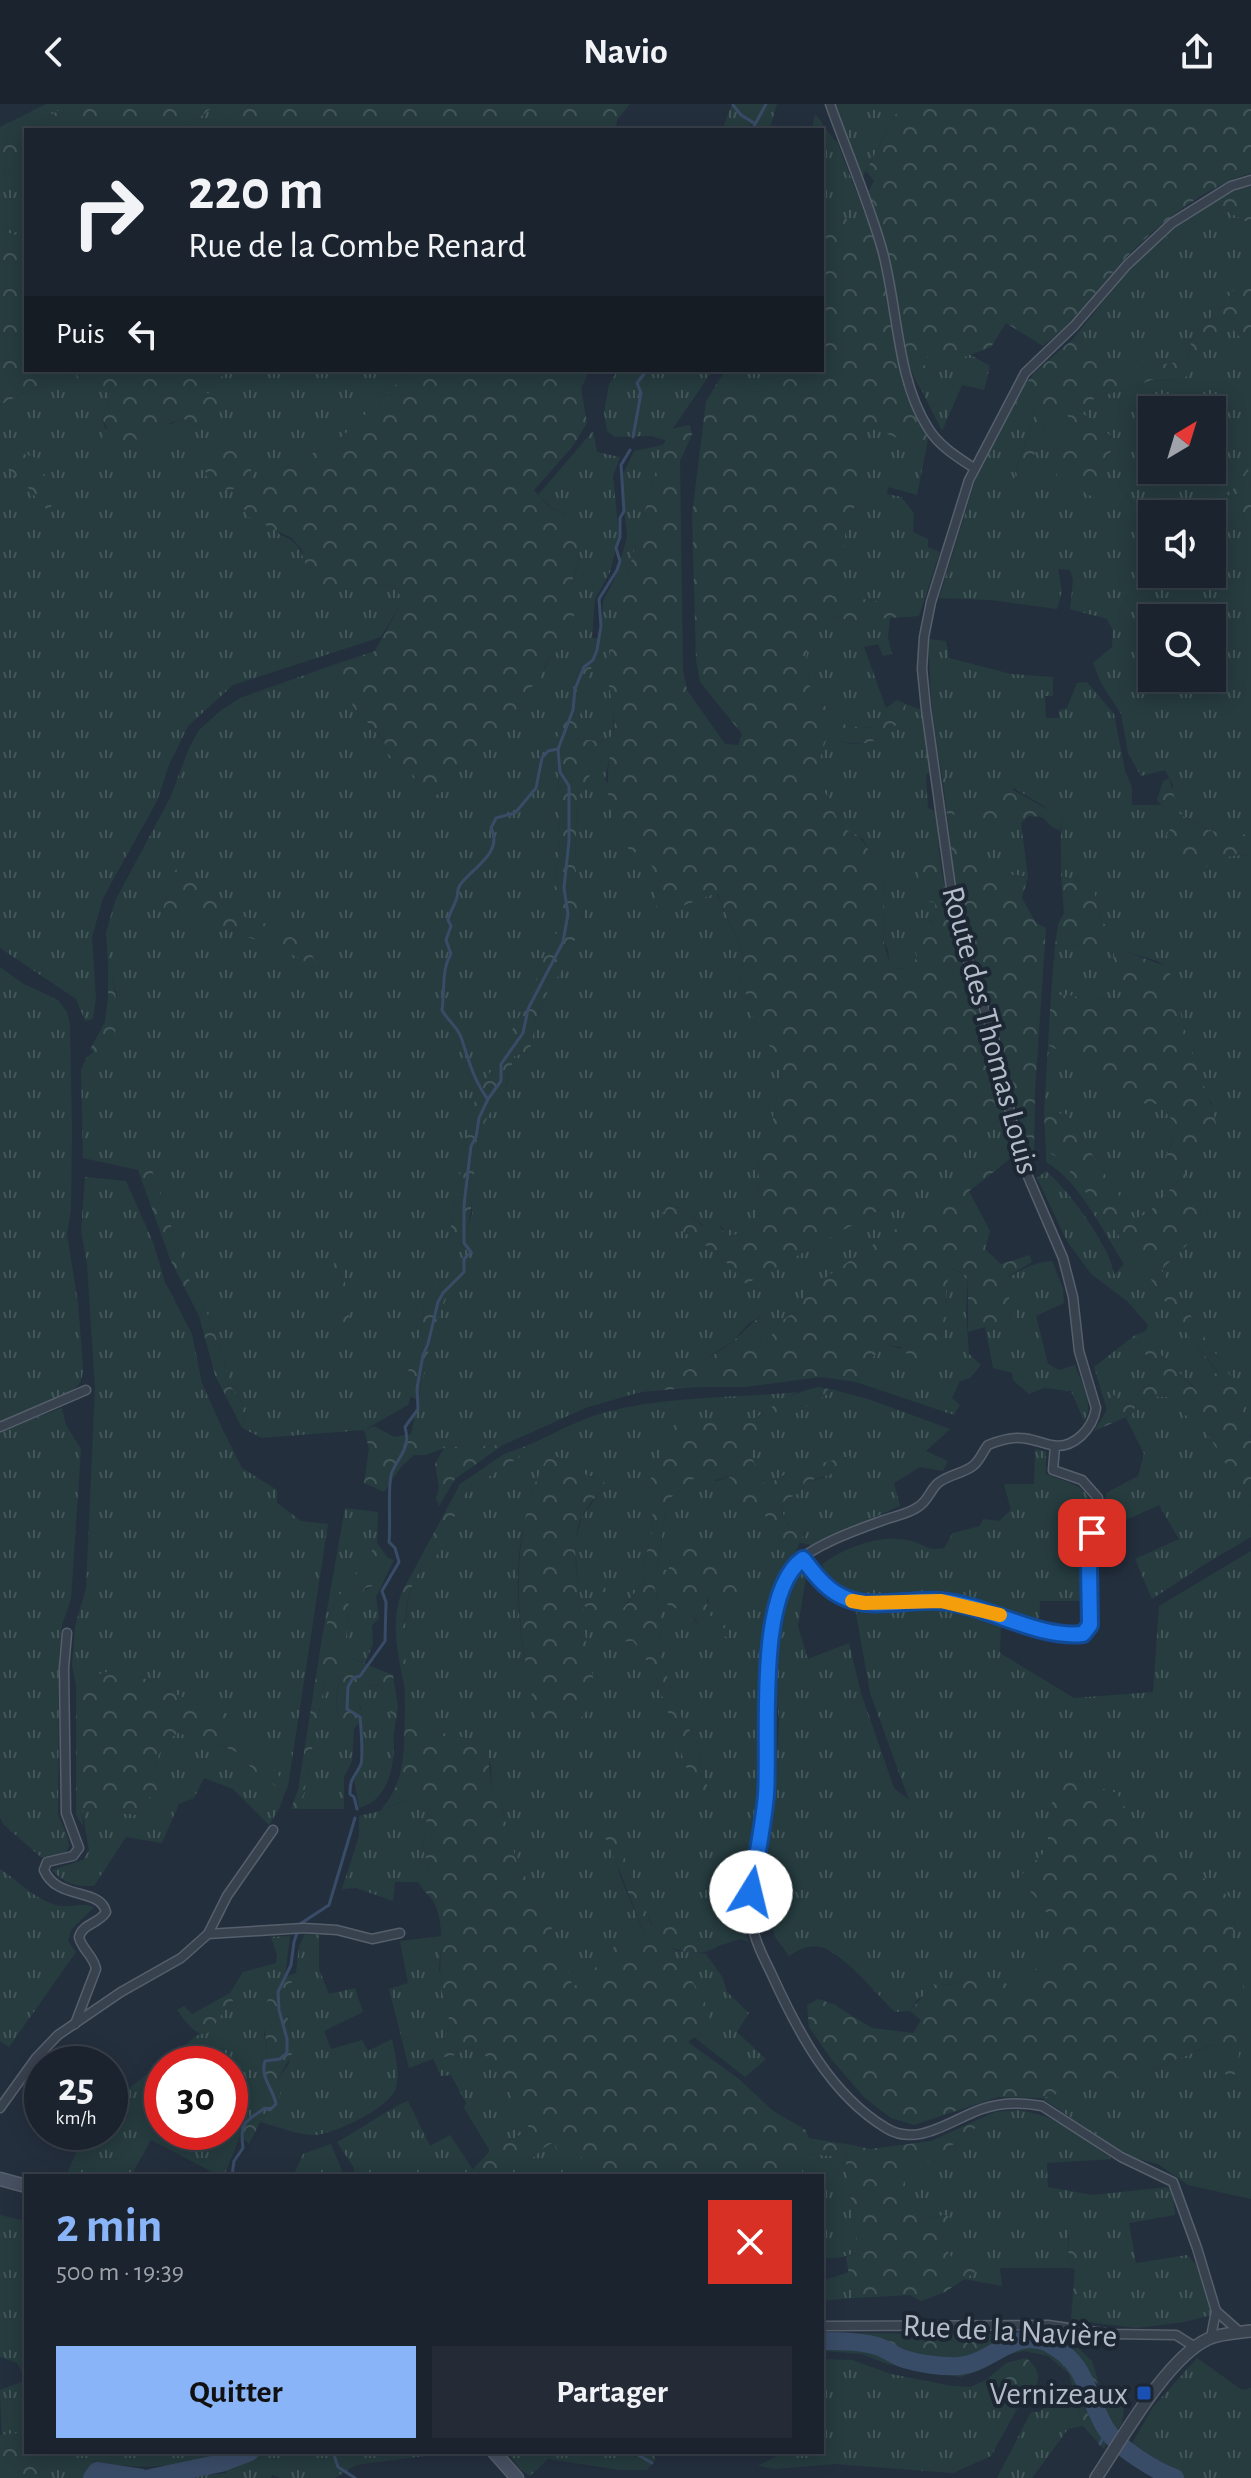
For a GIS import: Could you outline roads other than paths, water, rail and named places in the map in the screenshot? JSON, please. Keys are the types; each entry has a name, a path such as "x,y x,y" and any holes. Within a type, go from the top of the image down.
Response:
{"main road":[{"path":"0,2179 24,2185"},
{"path":"496,2454 517,2478"}],"street":[{"path":"830,104 883,252 900,341 919,412 941,444 974,468"},
{"name":"Route des Thomas Louis","path":"1055,1446 1073,1441 1083,1434 1096,1408 1079,1351 1073,1297 1063,1258 1020,1158 994,1038 956,924 922,669 924,637 930,606 974,468 1025,373 1074,326 1143,249 1172,223 1231,186 1251,180"},
{"path":"0,1427 86,1390"},
{"path":"803,1559 825,1586 851,1601 941,1601 984,1610 1041,1630 1083,1634 1090,1625 1089,1566 1098,1498 1082,1480 1053,1470 1055,1446 1021,1438 988,1445 976,1464 943,1480 918,1508 834,1540 803,1559 792,1566 786,1576 772,1632 767,1692 766,1793 751,1892 751,1915 756,1938 808,2047 855,2104 887,2130 909,2137 983,2108 1027,2103 1042,2106 1121,2157 1173,2182 1216,2311 1211,2337"},
{"path":"67,1633 64,1695 66,1813 79,1848 68,1858 47,1862 44,1870 53,1884 73,1894 96,1898 106,1912 101,1919 85,1927 79,1937 80,1944 95,1962 96,1969 75,2024"},
{"path":"0,2108 45,2047 121,1992 181,1958 208,1934 227,1896 273,1830"},
{"path":"208,1934 299,1928 337,1930 372,1939 400,1933"},
{"path":"1216,2311 1246,2332"},
{"name":"Rue de la Navière","path":"824,2326 1048,2325 1110,2334 1176,2335 1195,2347"},
{"path":"1096,2478 1181,2358 1211,2337 1246,2332"}],"waterway":[{"path":"753,128 766,104"},
{"path":"733,105 754,123"},
{"path":"633,437 641,393 637,383 645,372"},
{"path":"357,1809 350,1788 361,1764 361,1727 360,1717 347,1709 348,1687 353,1678 360,1676 385,1641 386,1602 382,1591 399,1562 395,1548 389,1542 392,1472 406,1446 405,1427 418,1409 417,1388 423,1355 438,1302 464,1272 464,1259 471,1252 464,1243 464,1205 471,1146 479,1118 501,1081 501,1064 523,1033 528,1009 563,942 568,914 564,888 569,841 569,786 560,772 558,749 573,710 575,689 584,667 593,660 597,650 601,626 599,599 620,561 616,548 620,537 620,518 624,511 621,465 630,450"},
{"path":"487,1098 474,1076 459,1033 442,1010 445,974 451,954 446,940 451,926 448,920 459,886 490,853 494,837 491,828 496,818 515,813 536,788 542,758 548,751 558,749"},
{"path":"232,2174 234,2161 243,2148 243,2127 249,2119 276,2104 265,2078 264,2067 265,2061 280,2059 287,2053 278,1992 291,1965 300,1924 329,1905 355,1818"},
{"path":"824,2341 870,2344 910,2361 952,2366 971,2364 1026,2340 1050,2344 1063,2352 1080,2372 1099,2417 1119,2444 1137,2458 1175,2478"},
{"path":"1100,2444 1107,2430"},
{"path":"150,2478 221,2463 245,2454"},
{"path":"334,2454 338,2467 355,2478"},
{"path":"636,2454 652,2463"},
{"path":"92,2478 97,2471 142,2478"}],"place":[{"name":"Vernizeaux","path":"1144,2393"}]}
